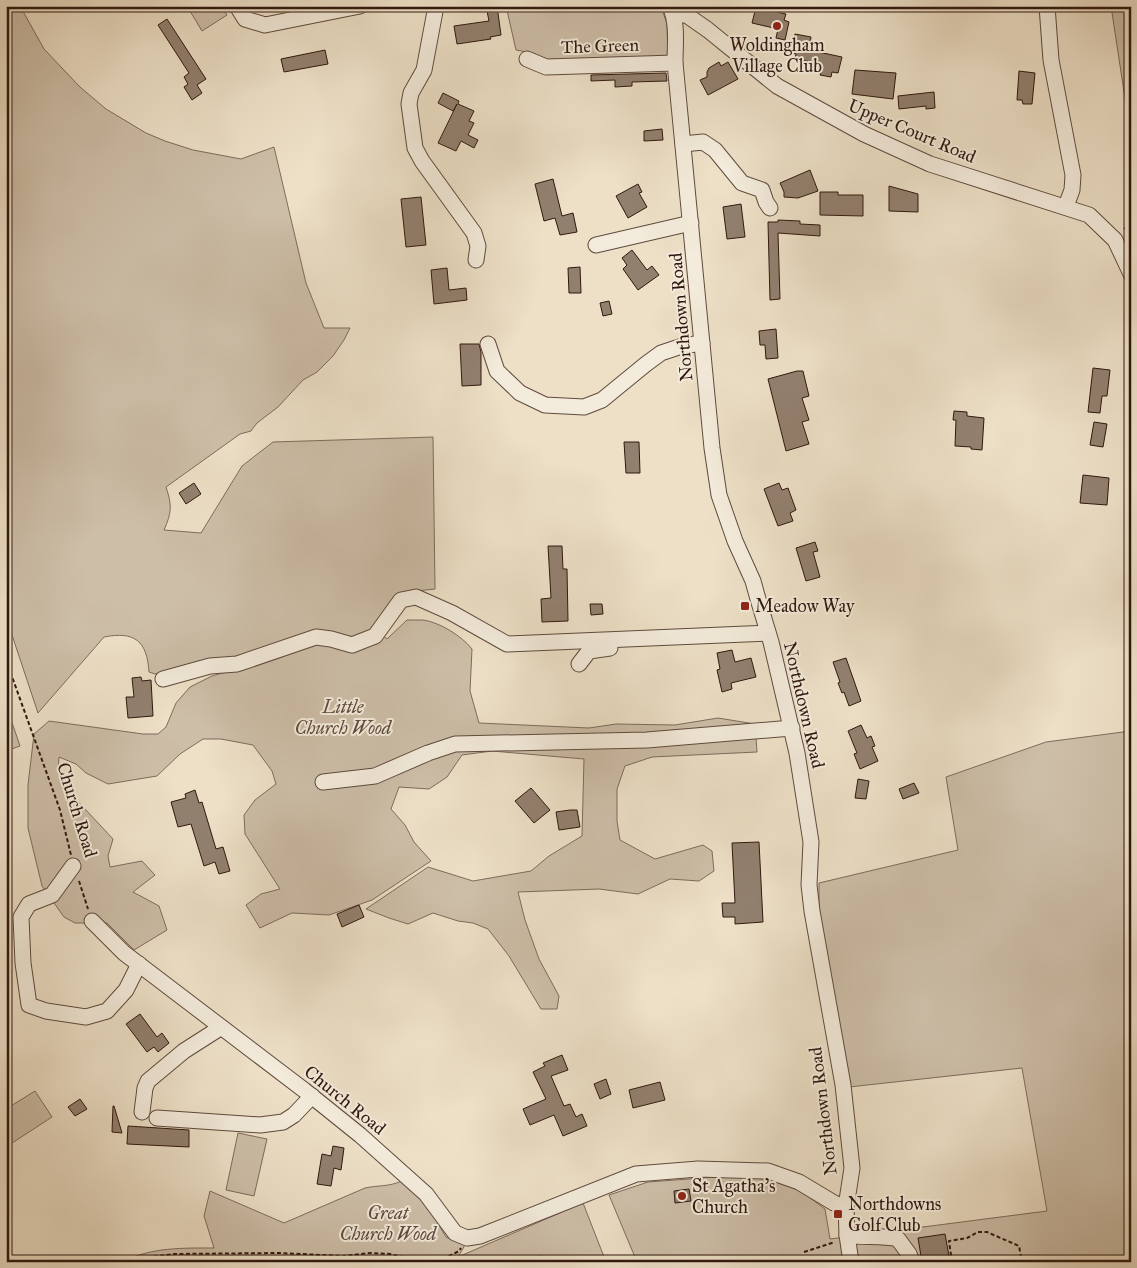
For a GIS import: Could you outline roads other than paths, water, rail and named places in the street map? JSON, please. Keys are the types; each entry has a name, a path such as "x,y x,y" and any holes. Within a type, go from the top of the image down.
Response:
{"street":[{"path":"237,6 245,19 265,25 360,6"},
{"path":"436,6 424,70 411,93 409,104 415,148 422,161 474,234 478,246 476,260"},
{"path":"1047,6 1051,60 1073,175 1072,190 1066,206"},
{"name":"Upper Court Road","path":"672,9 688,16 708,30 777,86 864,134 930,164 1066,206 1089,215 1115,240 1131,274"},
{"name":"Northdown Road","path":"672,9 675,63 712,448 719,495 735,541 753,582 792,728 811,842 809,885 812,911 843,1085 852,1168 846,1207 847,1237 851,1262"},
{"name":"The Green","path":"527,59 546,67 675,63"},
{"path":"683,144 703,142 715,150 742,183 762,190 770,208"},
{"path":"596,245 691,223"},
{"path":"488,344 497,371 520,393 545,405 584,406 602,400 661,353 682,346 702,343"},
{"path":"163,679 210,666 237,664 316,637 352,645 375,636 402,600 416,597 452,613 507,644 769,637"},
{"path":"579,664 589,651 604,648 769,637"},
{"path":"322,782 374,776 428,753 455,744 647,740 792,728"},
{"path":"74,866 62,879 52,895 29,904 21,917 23,963 29,1004 46,1012 86,1018 107,1010 126,990 139,964"},
{"name":"Church Road","path":"92,921 117,946 139,964 360,1135 426,1194 455,1234 467,1238 480,1236 636,1174 698,1169 768,1171 799,1182 834,1203 846,1207"},
{"path":"220,1028 184,1050 148,1081 146,1088 150,1115 260,1125 283,1122 294,1115 312,1096"},
{"path":"847,1237 888,1237 898,1239 909,1254 912,1262"}],"place":[{"name":"Woldingham Village Club","path":"777,26"},
{"name":"Meadow Way","path":"745,606"},
{"name":"St Agatha's Church","path":"682,1196"},
{"name":"Northdowns Golf Club","path":"838,1214"}],"park label":[{"name":"Little Church Wood","path":"343,718"},
{"name":"Great Church Wood","path":"388,1223"}]}
